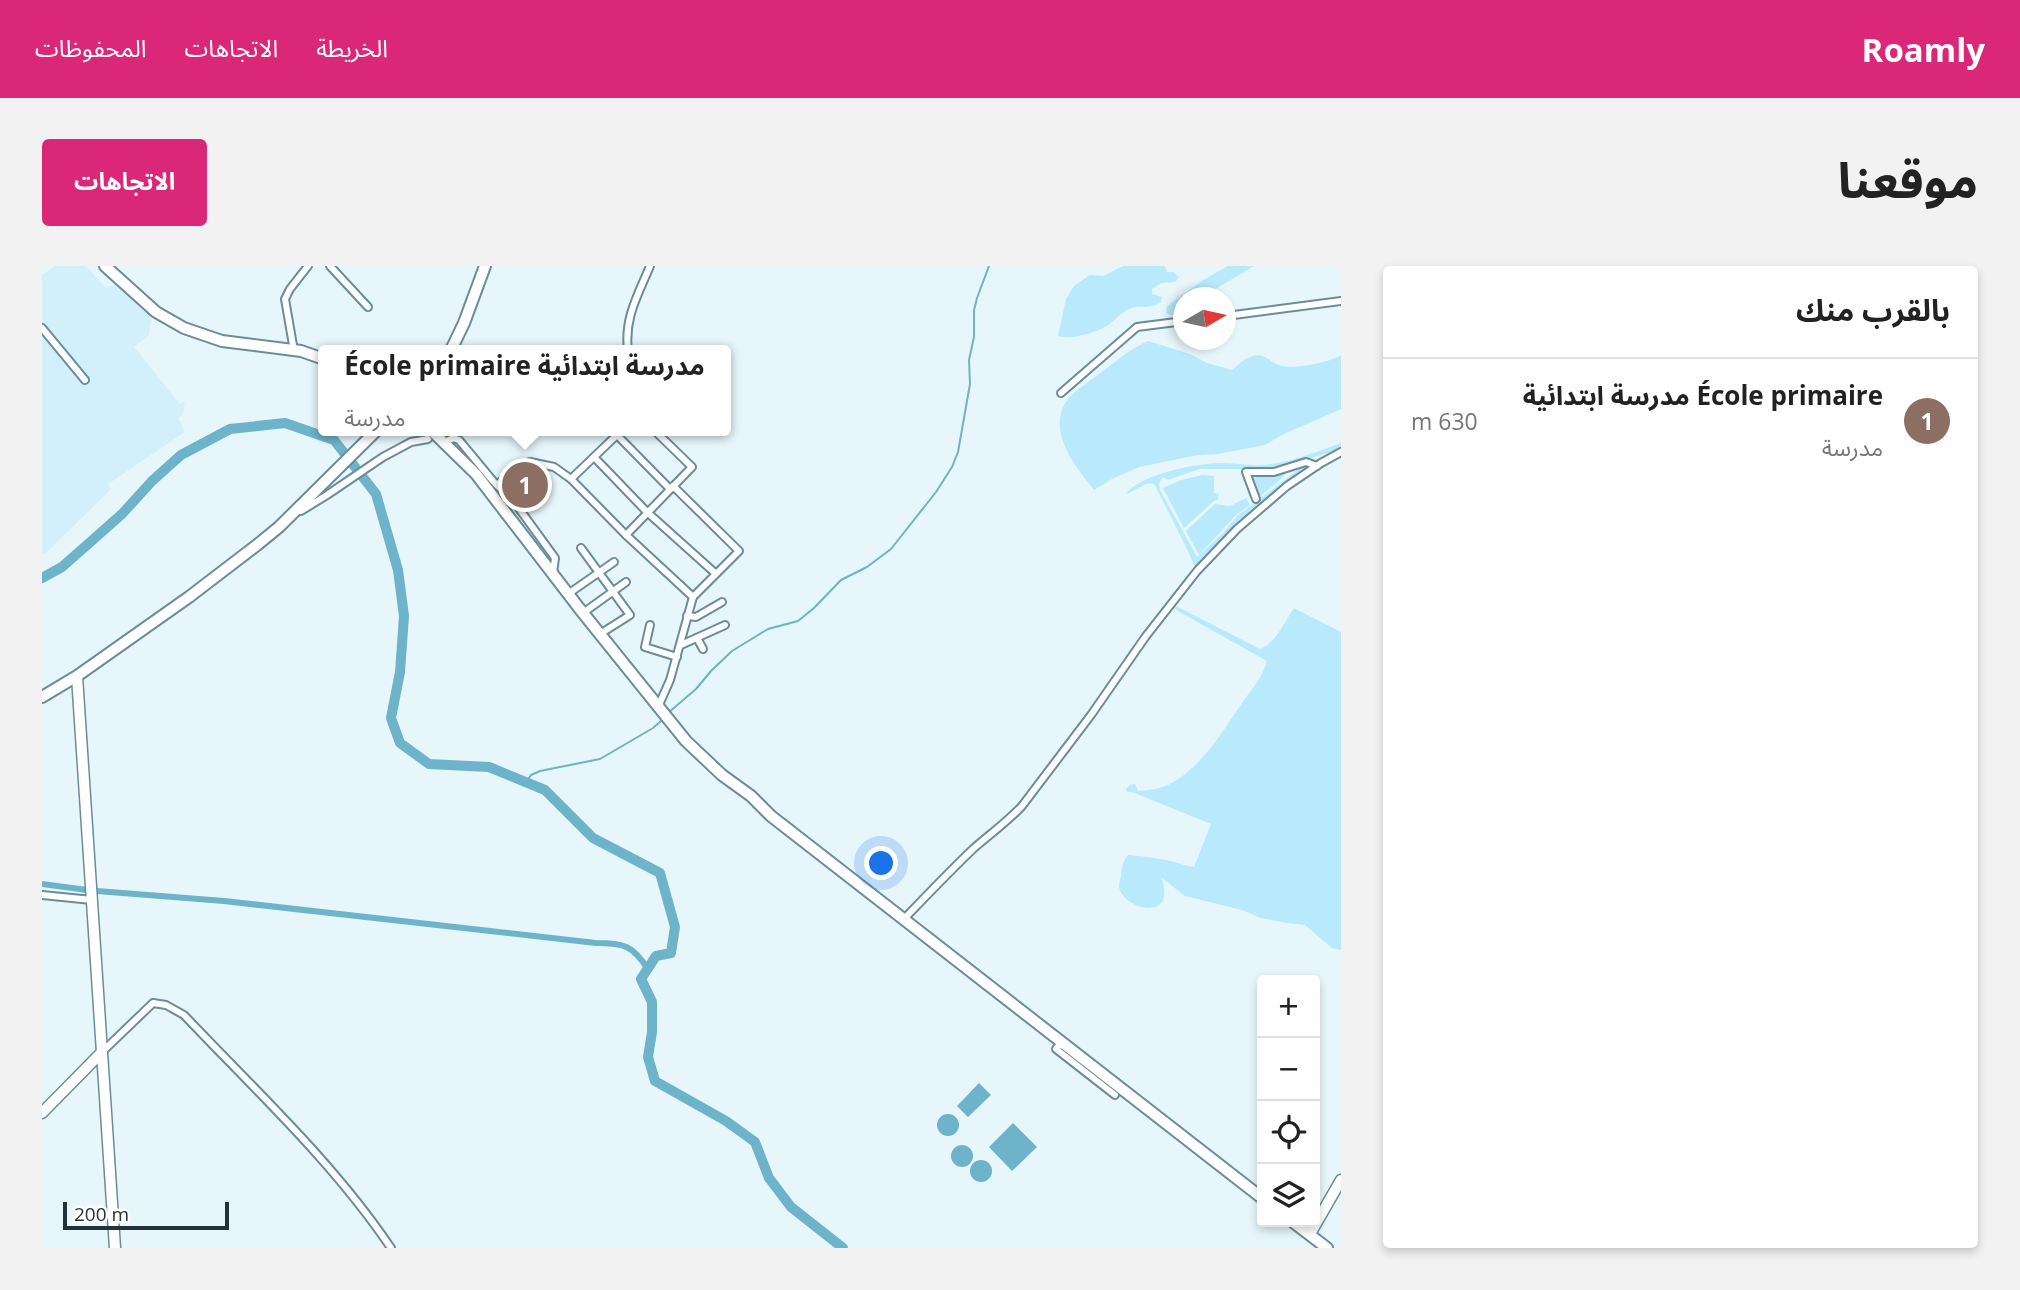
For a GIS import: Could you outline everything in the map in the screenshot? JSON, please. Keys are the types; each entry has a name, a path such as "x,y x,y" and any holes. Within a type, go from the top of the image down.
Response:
{"main road":[{"path":"105,266 156,312 184,328 222,341 294,351 318,357"},
{"path":"453,345 485,266"},
{"path":"42,697 78,676 235,562 287,519 371,436"},
{"path":"432,436 445,442 476,474 663,713 693,748 722,775 1257,1194"},
{"path":"78,676 115,1248"},
{"path":"42,1114 102,1052"},
{"path":"1312,1236 1341,1180"},
{"path":"1312,1236 1341,1191"},
{"path":"1300,1227 1328,1248"}],"street":[{"path":"294,351 285,299 308,266"},
{"path":"330,266 368,307"},
{"path":"628,345 626,328 650,266"},
{"path":"1236,315 1341,301"},
{"path":"1060,393 1137,327 1173,322"},
{"path":"42,328 85,380"},
{"path":"287,519 383,457 427,436"},
{"path":"571,479 616,436"},
{"path":"622,436 739,551 693,597 663,713"},
{"path":"626,535 692,467 660,436"},
{"path":"445,442 453,438 459,440 518,508 555,558 553,573"},
{"path":"904,919 948,873 1022,806 1197,571 1237,529 1287,486 1341,452"},
{"path":"594,457 647,512 715,573"},
{"path":"497,485 519,466 530,462 554,467 571,479 693,597"},
{"path":"1256,499 1246,472 1274,472 1306,463 1317,466"},
{"path":"581,548 630,615 600,634"},
{"path":"568,593 614,562"},
{"path":"583,613 626,582"},
{"path":"687,616 696,617 722,602"},
{"path":"650,625 645,647 677,657"},
{"path":"681,645 726,625"},
{"path":"697,638 703,649"},
{"path":"42,895 92,900"},
{"path":"102,1052 153,1003 166,1005 184,1015 310,1147 369,1216 391,1248"},
{"path":"1061,1043 1056,1049 1115,1095"}],"shaded area":[{"path":"55,266 86,266 106,288 115,284 151,318 149,335 134,347 180,404 185,401 183,415 178,418 185,432 108,484 111,489 42,554 42,275"},
{"path":"1123,266 1165,266 1167,272 1174,272 1179,277 1175,282 1161,283 1152,289 1152,294 1162,297 1157,304 1129,309 1107,326 1089,333 1058,336 1066,299 1074,286 1090,275 1103,276"},
{"path":"1228,266 1254,266 1219,287 1193,287"},
{"path":"1173,302 1173,315 1166,313"},
{"path":"1148,341 1232,370 1245,359 1259,355 1277,365 1295,367 1320,363 1341,355 1341,409 1265,445 1139,467 1094,490 1065,446 1060,422 1062,410 1069,398 1079,389"},
{"path":"1341,443 1341,449 1274,469 1199,469 1168,480 1163,477 1159,483 1160,490 1197,557 1237,516 1295,472 1298,466 1305,466 1304,472 1290,479 1243,518 1195,568 1155,485 1146,484 1127,494 1147,479 1171,471 1220,463 1273,464"},
{"path":"1288,471 1278,482 1259,497 1250,476"},
{"path":"1202,475 1214,476 1214,493 1219,494 1218,500 1184,528 1163,488"},
{"path":"1246,498 1250,505 1236,515 1199,555 1186,531 1215,504 1230,506"},
{"path":"1176,606 1260,649 1275,637 1294,608 1341,632 1341,950 1332,948 1305,925 1261,918 1242,910 1185,896 1162,878 1163,900 1153,908 1132,903 1121,893 1119,883 1128,855 1194,867 1211,824 1127,792 1126,789 1135,784 1138,791 1170,784 1202,759 1257,682 1267,661 1176,610"},
{"path":"979,1083 991,1095 968,1117 957,1106"},
{"path":"948,1114 956,1117 959,1125 956,1133 948,1136 940,1133 937,1125 940,1117"},
{"path":"1013,1123 1037,1147 1012,1171 989,1147"},
{"path":"962,1145 970,1148 973,1156 970,1164 962,1167 954,1164 951,1156 954,1148"},
{"path":"981,1160 989,1163 992,1171 989,1179 981,1182 973,1179 970,1171 973,1163"}],"waterway":[{"path":"668,713 696,689 732,651 768,629 798,621 841,580 867,567 891,549 936,492 958,452 970,384 969,360 974,337 974,310 989,266"},
{"path":"42,578 62,567 122,514 152,481 181,455 230,429 285,423 318,434"},
{"path":"322,436 334,440 376,494 398,570 404,616 400,672 391,718 400,743 429,764 489,767 545,790 593,838 660,873 675,927 671,953 656,956 641,979 652,1002 652,1032 648,1057 655,1081 726,1121 755,1142 769,1178 791,1207 843,1248"},
{"path":"526,782 531,775 540,771 600,759 662,720"},
{"path":"42,884 87,890"},
{"path":"97,891 224,901 614,944 632,950 648,969"}],"place":[{"name":"École primaire مدرسة ابتدائية","path":"525,485"}]}
